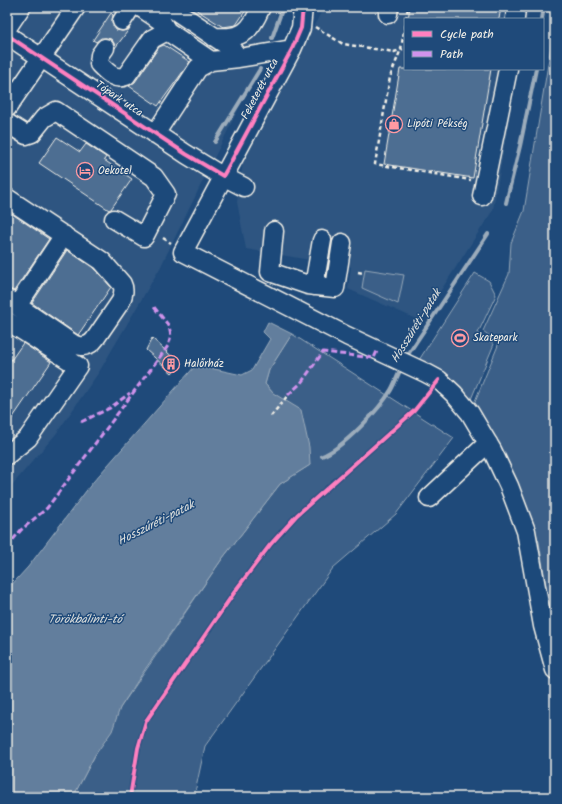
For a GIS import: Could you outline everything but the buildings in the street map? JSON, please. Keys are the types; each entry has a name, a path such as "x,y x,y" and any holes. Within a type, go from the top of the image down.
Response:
{"street":[{"path":"7,28 21,7"},
{"path":"7,108 76,7"},
{"path":"140,7 161,21 167,31 211,61"},
{"path":"170,7 231,48 239,58"},
{"path":"214,37 237,37 246,33 261,7"},
{"name":"Feketerét utca","path":"303,7 301,28 292,49 183,252 347,336 439,380 454,394 470,413 488,443"},
{"path":"515,18 516,7"},
{"path":"104,48 100,55 99,64 111,75 120,78 126,76 152,39 167,31"},
{"name":"Tópark utca","path":"7,35 186,154 244,187"},
{"path":"155,134 198,68 211,61 292,49"},
{"path":"483,189 508,70"},
{"path":"7,123 26,135 32,133 44,118 56,111 154,177 166,194 144,237 114,219"},
{"path":"7,198 64,235 102,261 122,284 124,294 121,301 92,343 84,346 73,344 12,302 64,235"},
{"path":"274,231 270,272 314,286 327,241"},
{"path":"7,322 78,366 28,438 7,456"},
{"path":"429,498 488,443 510,486 526,531 543,626 555,670"}],"path":[{"path":"406,18 408,7"},
{"path":"321,30 343,44 394,52 402,49"},
{"path":"404,33 402,49 390,77 375,164 483,189"},
{"path":"163,238 173,244"},
{"path":"358,272 364,273"},
{"path":"271,416 288,395"}],"shaded area":[{"path":"7,7 277,7 276,24 259,67 160,268 99,372 56,434 7,491"},
{"path":"324,7 530,7 527,18 404,18 404,70 518,70 493,210 421,321 348,289 351,267 246,249 237,202 244,156"},
{"path":"555,21 555,642 539,542 509,463 473,406 499,343 483,331 509,274 511,243 524,211"},
{"path":"365,269 404,275 398,304 362,288"},
{"name":"Skatepark","path":"475,273 489,281 496,295 478,333 494,344 469,404 446,377 419,360"},
{"path":"292,334 454,438 396,514 333,568 205,746 194,797 73,797 120,708 222,559 280,484 310,465 273,393 265,384 269,370"}],"water":[{"name":"Törökbálinti-tó","path":"268,322 292,334 269,370 265,384 273,393 301,410 309,447 310,465 280,484 222,559 120,708 112,731 95,755 73,797 7,797 7,590 28,567 93,482 196,365 242,375 252,370 270,339 263,332"}],"waterway":[{"path":"272,38 283,7"},
{"name":"Hosszúréti-patak","path":"542,18 544,7"},
{"path":"215,142 260,69"},
{"name":"Hosszúréti-patak","path":"506,203 520,146 536,70"},
{"name":"Hosszúréti-patak","path":"405,359 488,234"},
{"name":"Hosszúréti-patak","path":"322,456 331,452 350,437 379,407 391,390 402,367"}],"marked path":[{"path":"7,547 21,530 47,508 168,346 171,336 169,326 154,307"},
{"path":"288,395 301,383 323,352 374,358 378,349"},
{"path":"81,422 110,408 130,393"}],"cycle path":[{"path":"7,35 186,154 223,176 292,49 301,28 303,7"},
{"path":"130,797 138,748 146,721 238,587 270,545 297,515 414,411 439,380"}],"place":[{"name":"Lipóti Pékség","path":"394,124"},
{"name":"Oekotel","path":"85,171"},
{"name":"Skatepark","path":"460,338"},
{"name":"Halőrház","path":"171,364"}]}
